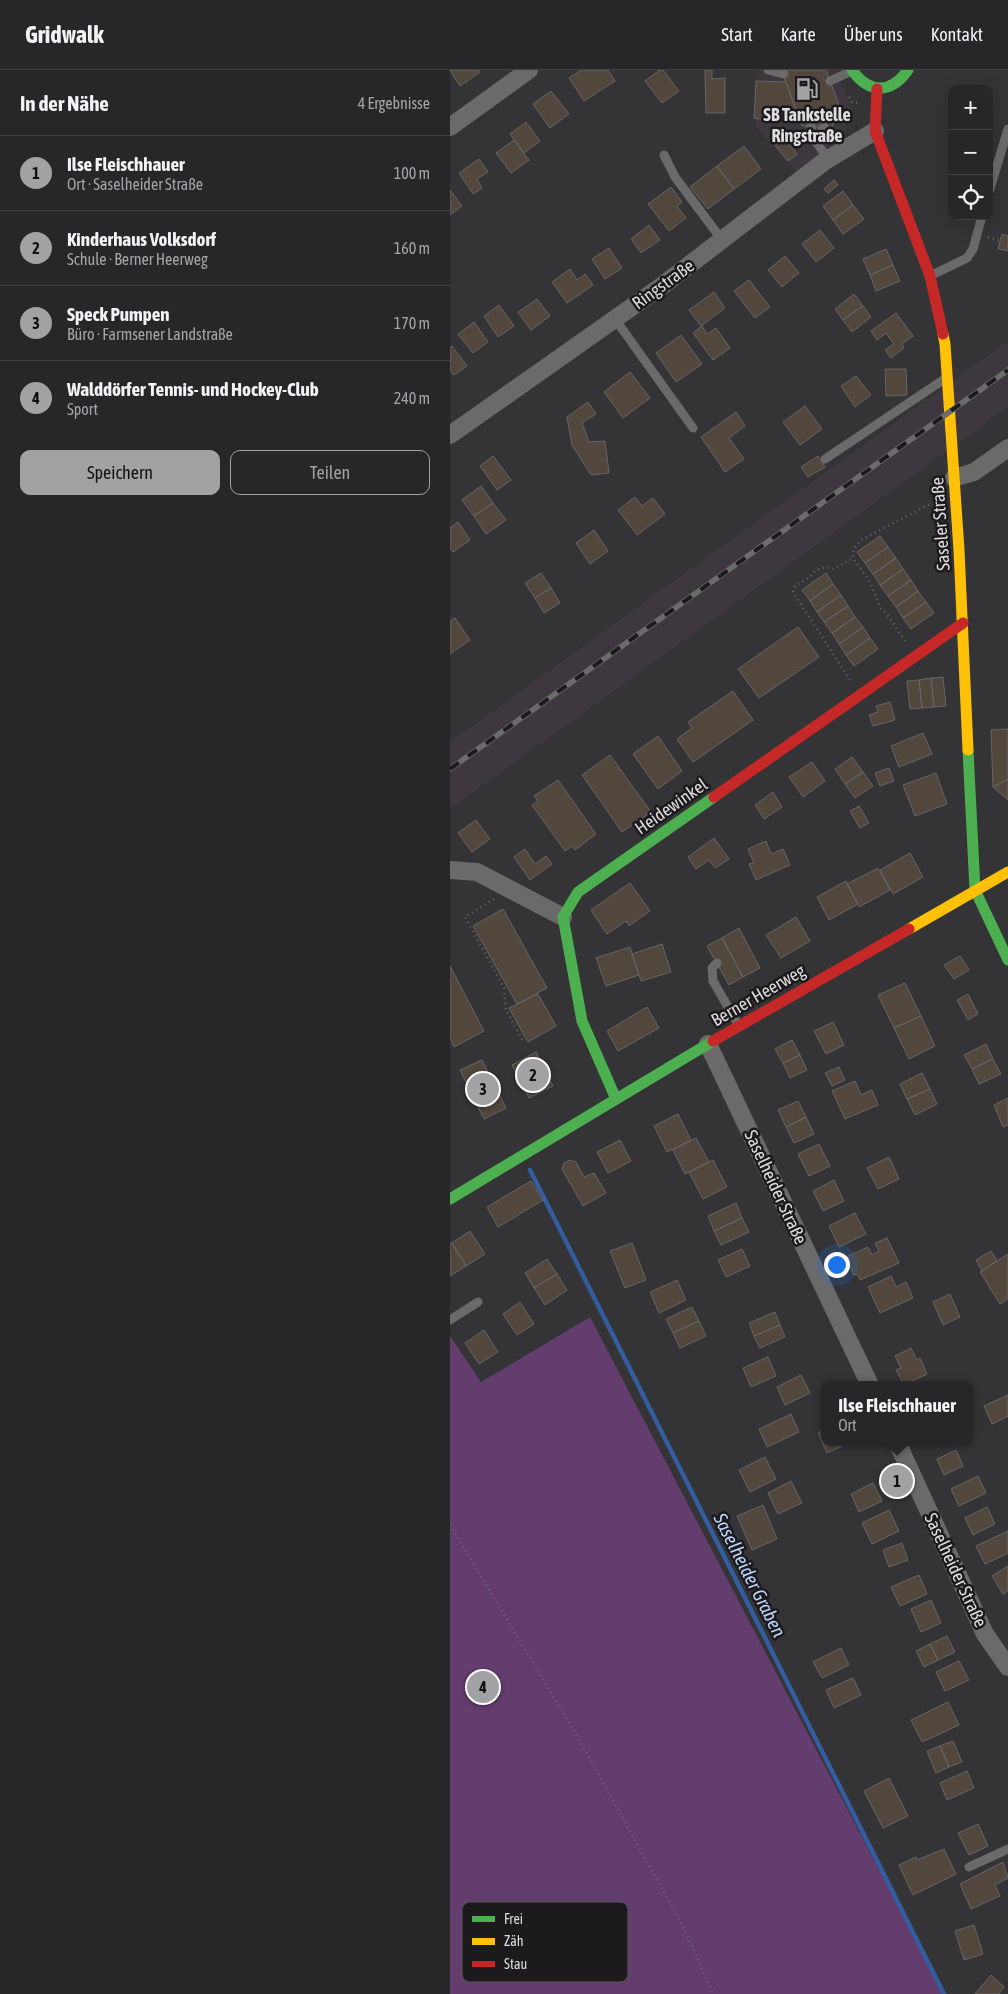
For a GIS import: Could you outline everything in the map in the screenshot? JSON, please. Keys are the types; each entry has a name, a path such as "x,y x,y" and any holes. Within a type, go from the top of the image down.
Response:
{"street":[{"path":"450,127 529,70"},
{"path":"852,70 862,83 877,89 895,85 910,70"},
{"name":"Saseler Straße","path":"877,89 875,131 930,276 943,335 948,374 956,500 975,890 1008,960"},
{"name":"Ringstraße","path":"450,435 615,319 828,159 875,131"},
{"path":"954,470 974,472 1008,448"},
{"name":"Heidewinkel","path":"563,917 578,892 963,623"},
{"path":"450,870 477,872 563,917 582,1021 616,1099"},
{"name":"Berner Heerweg","path":"450,1199 708,1044 1008,872"},
{"name":"Saselheider Straße","path":"708,1044 868,1381"},
{"name":"Saselheider Straße","path":"899,1446 985,1634 1008,1667"}],"lane":[{"path":"768,70 784,74"},
{"path":"830,81 852,70"},
{"path":"810,126 815,140 828,159"},
{"path":"815,140 824,127"},
{"path":"993,179 1008,129"},
{"path":"664,155 675,177 722,240"},
{"path":"930,276 967,258 972,249 981,220"},
{"path":"615,319 693,428"},
{"path":"825,459 948,374"},
{"path":"717,963 712,968 713,981 740,1026"},
{"path":"450,1320 478,1302"},
{"path":"969,1867 1008,1848"}],"path":[{"path":"861,695 793,592 795,586 811,576 816,570 825,567 834,569 853,558 856,545 861,540 928,505 956,500"},
{"path":"853,558 870,582 880,607 917,655"},
{"path":"510,889 465,917 504,988 506,1010 523,1041"},
{"path":"512,1023 516,1021"},
{"path":"450,1524 573,1728 683,1926 713,1994"}],"shaded area":[{"path":"759,70 835,70 852,109 841,138 796,172 755,126"},
{"path":"1008,341 1008,407 450,809 450,742"},
{"path":"590,1317 945,1994 450,1994 450,1336 481,1382"}],"building":[{"path":"450,70 478,70 480,72 460,86"},
{"path":"581,70 608,70 615,81 584,101 569,78"},
{"path":"660,70 663,70 679,91 662,103 645,81"},
{"path":"705,70 712,70 712,79 725,78 725,113 706,113"},
{"path":"787,70 826,70 839,105 832,128 802,126 783,75"},
{"path":"756,81 786,82 799,119 787,123 782,117 783,107 771,106 769,121 754,118"},
{"path":"551,91 569,114 550,128 533,104"},
{"path":"526,122 540,141 524,153 510,134"},
{"path":"784,138 797,154 788,161 775,145"},
{"path":"514,140 529,160 511,173 496,153"},
{"path":"744,146 761,169 734,189 717,166"},
{"path":"479,159 488,172 477,179 482,188 473,194 459,173"},
{"path":"717,166 734,189 708,209 690,187"},
{"path":"834,180 838,185 828,193 824,189"},
{"path":"671,187 682,202 677,206 686,218 669,231 648,204"},
{"path":"450,190 462,206 450,215"},
{"path":"843,191 853,205 833,220 823,206"},
{"path":"853,205 864,219 843,234 833,220"},
{"path":"649,225 660,240 641,253 631,239"},
{"path":"820,230 834,248 816,262 802,244"},
{"path":"1002,234 1008,236 1008,251 998,249"},
{"path":"609,248 622,268 605,279 592,259"},
{"path":"886,249 893,265 870,275 863,259"},
{"path":"785,256 799,273 782,287 768,270"},
{"path":"893,265 900,281 876,291 870,275"},
{"path":"570,269 577,280 585,274 593,285 567,303 552,282"},
{"path":"749,280 770,307 755,318 734,291"},
{"path":"714,292 725,308 701,326 689,310"},
{"path":"854,294 863,306 843,320 835,309"},
{"path":"537,299 550,316 531,330 518,312"},
{"path":"499,305 514,326 498,337 484,316"},
{"path":"863,306 871,317 852,332 843,320"},
{"path":"896,313 913,336 902,344 904,348 891,358 885,350 894,344 886,333 877,340 871,331"},
{"path":"474,322 488,342 473,353 458,334"},
{"path":"702,326 707,334 716,328 730,348 713,360 693,333"},
{"path":"681,335 702,364 676,382 656,353"},
{"path":"452,346 467,366 454,375 450,370 450,348"},
{"path":"885,369 906,369 907,395 886,396"},
{"path":"630,372 650,398 623,418 604,392"},
{"path":"856,376 871,395 855,407 841,386"},
{"path":"588,402 596,414 582,423 589,442 605,441 609,473 591,475 572,445 567,417"},
{"path":"805,406 822,429 800,445 783,422"},
{"path":"736,412 745,426 729,438 744,459 725,472 701,437"},
{"path":"493,456 511,480 497,490 480,466"},
{"path":"818,456 825,467 808,477 801,467"},
{"path":"481,486 493,503 474,516 462,500"},
{"path":"635,497 642,506 653,498 665,514 637,535 618,510"},
{"path":"493,503 506,520 486,534 474,516"},
{"path":"458,522 470,540 453,552 450,548 450,528"},
{"path":"594,530 608,551 590,564 576,543"},
{"path":"880,536 888,547 865,563 857,552"},
{"path":"888,547 896,558 873,574 865,563"},
{"path":"896,558 903,569 880,585 873,574"},
{"path":"903,569 911,580 888,596 880,585"},
{"path":"541,573 551,588 535,598 525,583"},
{"path":"826,573 833,584 810,601 802,590"},
{"path":"911,580 918,591 896,607 888,596"},
{"path":"833,584 841,595 817,612 810,601"},
{"path":"551,588 560,603 544,613 535,598"},
{"path":"918,591 926,602 903,618 896,607"},
{"path":"841,595 848,606 824,622 817,612"},
{"path":"926,602 934,613 911,629 903,618"},
{"path":"848,606 855,617 832,633 824,622"},
{"path":"855,617 863,627 839,644 832,633"},
{"path":"455,618 470,640 450,654 450,621"},
{"path":"798,627 819,657 759,698 738,669"},
{"path":"863,627 870,638 846,655 839,644"},
{"path":"870,638 878,649 854,666 846,655"},
{"path":"943,677 946,706 934,707 931,678"},
{"path":"931,678 934,707 922,708 919,680"},
{"path":"919,680 922,708 910,709 907,681"},
{"path":"733,691 753,720 693,762 677,739 692,728 688,722"},
{"path":"890,702 895,720 873,726 869,715 878,712 876,706"},
{"path":"1008,729 1008,779 993,787 991,730"},
{"path":"923,733 932,754 899,767 891,746"},
{"path":"658,736 682,771 658,789 633,754"},
{"path":"610,755 651,812 622,832 582,775"},
{"path":"852,757 863,772 845,784 835,769"},
{"path":"812,762 825,781 803,797 789,777"},
{"path":"889,768 894,781 880,786 875,773"},
{"path":"863,772 873,786 855,798 845,784"},
{"path":"936,773 947,804 915,816 903,785"},
{"path":"1008,779 1008,800 993,787"},
{"path":"558,780 596,834 575,850 572,846 565,851 532,805 538,801 534,796"},
{"path":"773,792 782,807 764,819 755,805"},
{"path":"859,806 869,823 860,828 850,811"},
{"path":"476,820 490,839 472,852 458,833"},
{"path":"714,838 729,859 715,868 709,860 696,869 688,857"},
{"path":"766,841 771,854 783,849 790,865 756,880 749,864 754,863 748,849"},
{"path":"525,849 535,864 546,856 552,864 530,880 514,857"},
{"path":"910,853 923,877 893,894 880,870"},
{"path":"878,868 890,890 859,907 847,884"},
{"path":"846,881 858,904 829,920 817,897"},
{"path":"630,883 650,911 629,926 626,921 607,934 591,910"},
{"path":"503,909 547,988 517,1004 473,926"},
{"path":"796,917 810,941 781,958 766,935"},
{"path":"739,928 760,968 743,977 722,938"},
{"path":"722,938 743,977 729,985 707,946"},
{"path":"662,944 671,972 641,981 632,954"},
{"path":"630,947 639,975 606,986 596,958"},
{"path":"960,956 969,970 954,979 944,965"},
{"path":"450,966 484,1031 454,1047 450,1038"},
{"path":"905,983 921,1016 894,1028 878,995"},
{"path":"538,994 556,1026 528,1042 509,1008"},
{"path":"968,994 978,1014 968,1020 957,1000"},
{"path":"647,1007 659,1028 618,1051 607,1031"},
{"path":"921,1016 935,1046 909,1059 894,1028"},
{"path":"833,1022 844,1045 826,1054 814,1031"},
{"path":"792,1040 800,1055 783,1063 775,1049"},
{"path":"986,1044 993,1059 972,1069 964,1055"},
{"path":"536,1052 553,1086 529,1098 512,1065"},
{"path":"800,1055 807,1070 790,1078 783,1063"},
{"path":"993,1059 1001,1074 979,1084 972,1069"},
{"path":"482,1060 506,1108 484,1119 460,1070"},
{"path":"839,1067 845,1080 832,1086 825,1073"},
{"path":"922,1073 930,1089 907,1099 900,1084"},
{"path":"855,1081 861,1095 872,1090 878,1105 845,1119 832,1091"},
{"path":"930,1089 937,1104 915,1115 907,1099"},
{"path":"1008,1098 1008,1125 1003,1127 994,1105"},
{"path":"798,1101 806,1117 786,1127 778,1110"},
{"path":"678,1114 691,1140 667,1152 654,1126"},
{"path":"806,1117 814,1134 794,1143 786,1127"},
{"path":"696,1138 709,1162 685,1174 673,1150"},
{"path":"620,1140 631,1161 608,1173 597,1152"},
{"path":"819,1144 830,1166 809,1176 798,1154"},
{"path":"889,1157 899,1179 878,1189 867,1168"},
{"path":"570,1160 576,1162 584,1177 594,1173 606,1193 583,1206 562,1169 564,1163"},
{"path":"713,1160 727,1187 703,1199 689,1172"},
{"path":"834,1180 844,1201 823,1211 813,1191"},
{"path":"531,1181 543,1200 498,1227 487,1207"},
{"path":"736,1203 742,1218 714,1231 708,1216"},
{"path":"855,1213 866,1234 839,1247 829,1226"},
{"path":"742,1218 749,1232 721,1245 714,1231"},
{"path":"470,1231 485,1254 466,1266 452,1243"},
{"path":"887,1238 899,1263 860,1280 857,1274 854,1275 846,1257 868,1247 872,1255 879,1251 875,1243"},
{"path":"452,1243 466,1266 450,1276 450,1244"},
{"path":"632,1243 646,1280 625,1288 610,1251"},
{"path":"742,1249 750,1266 726,1277 718,1260"},
{"path":"991,1251 997,1261 982,1271 976,1260"},
{"path":"1008,1254 1008,1299 1000,1304 980,1272"},
{"path":"547,1259 557,1274 534,1288 525,1273"},
{"path":"557,1274 567,1290 545,1305 534,1288"},
{"path":"891,1276 896,1287 906,1282 913,1298 880,1313 868,1287"},
{"path":"677,1280 686,1300 659,1313 650,1292"},
{"path":"950,1294 960,1317 943,1325 933,1302"},
{"path":"520,1302 534,1324 517,1335 503,1314"},
{"path":"692,1307 699,1321 673,1333 666,1319"},
{"path":"775,1312 780,1325 754,1336 749,1323"},
{"path":"699,1321 706,1336 680,1348 673,1333"},
{"path":"780,1325 785,1337 760,1348 754,1336"},
{"path":"484,1330 498,1352 479,1364 465,1343"},
{"path":"911,1348 917,1360 920,1358 927,1374 912,1381 902,1381 896,1370 901,1368 895,1356"},
{"path":"768,1357 776,1376 751,1387 743,1368"},
{"path":"801,1375 810,1393 785,1405 777,1387"},
{"path":"1008,1395 1008,1416 992,1424 984,1406"},
{"path":"791,1414 799,1432 767,1447 759,1429"},
{"path":"824,1446 842,1446 827,1453"},
{"path":"956,1450 963,1466 944,1475 937,1459"},
{"path":"765,1457 776,1479 750,1492 739,1470"},
{"path":"978,1476 986,1493 959,1506 951,1489"},
{"path":"791,1481 802,1503 778,1514 768,1493"},
{"path":"873,1483 882,1501 859,1512 851,1494"},
{"path":"763,1505 777,1539 752,1550 737,1516"},
{"path":"987,1507 995,1524 973,1535 965,1518"},
{"path":"889,1510 899,1531 872,1544 862,1523"},
{"path":"1008,1531 1008,1553 985,1564 976,1546"},
{"path":"902,1543 908,1560 889,1567 883,1550"},
{"path":"1008,1566 1008,1591 1003,1594 992,1576"},
{"path":"919,1575 927,1594 900,1606 891,1587"},
{"path":"931,1600 941,1623 921,1632 911,1609"},
{"path":"947,1636 955,1652 938,1660 930,1644"},
{"path":"930,1644 938,1660 924,1667 916,1651"},
{"path":"841,1648 849,1665 822,1678 813,1662"},
{"path":"959,1661 969,1680 945,1691 936,1672"},
{"path":"853,1678 861,1695 834,1708 826,1690"},
{"path":"948,1702 959,1725 922,1742 911,1720"},
{"path":"953,1741 962,1762 949,1767 940,1746"},
{"path":"940,1746 949,1767 936,1773 927,1751"},
{"path":"967,1771 974,1788 947,1800 940,1783"},
{"path":"889,1778 908,1816 883,1828 864,1791"},
{"path":"978,1824 988,1846 969,1855 958,1833"},
{"path":"944,1849 956,1874 913,1895 899,1865 916,1857 917,1860"},
{"path":"1003,1862 1008,1878 995,1885 1000,1896 971,1909 960,1884"},
{"path":"974,1925 983,1954 964,1960 955,1931"},
{"path":"991,1975 1004,1987 999,1994 975,1994"}],"waterway":[{"name":"Saselheider Graben","path":"530,1170 944,1994"}],"railway":[{"path":"450,769 1008,370"}],"traffic: fast":[{"path":"852,70 866,83 880,88 894,83 908,70"},
{"path":"968,750 975,890 1008,960"},
{"path":"616,1099 582,1021 563,917 578,892 714,797"},
{"path":"450,1199 713,1041"}],"traffic: slow":[{"path":"943,334 959,550 968,750"},
{"path":"909,929 1008,872"}],"traffic: jam":[{"path":"877,89 875,131 930,276 943,334"},
{"path":"714,797 963,623"},
{"path":"713,1041 909,929"}],"place":[{"name":"SB Tankstelle Ringstraße","path":"807,89"},
{"name":"Kinderhaus Volksdorf","path":"533,1075"},
{"name":"Speck Pumpen","path":"483,1089"},
{"name":"Ilse Fleischhauer","path":"897,1481"},
{"name":"Walddörfer Tennis- und Hockey-Club","path":"483,1687"}]}
